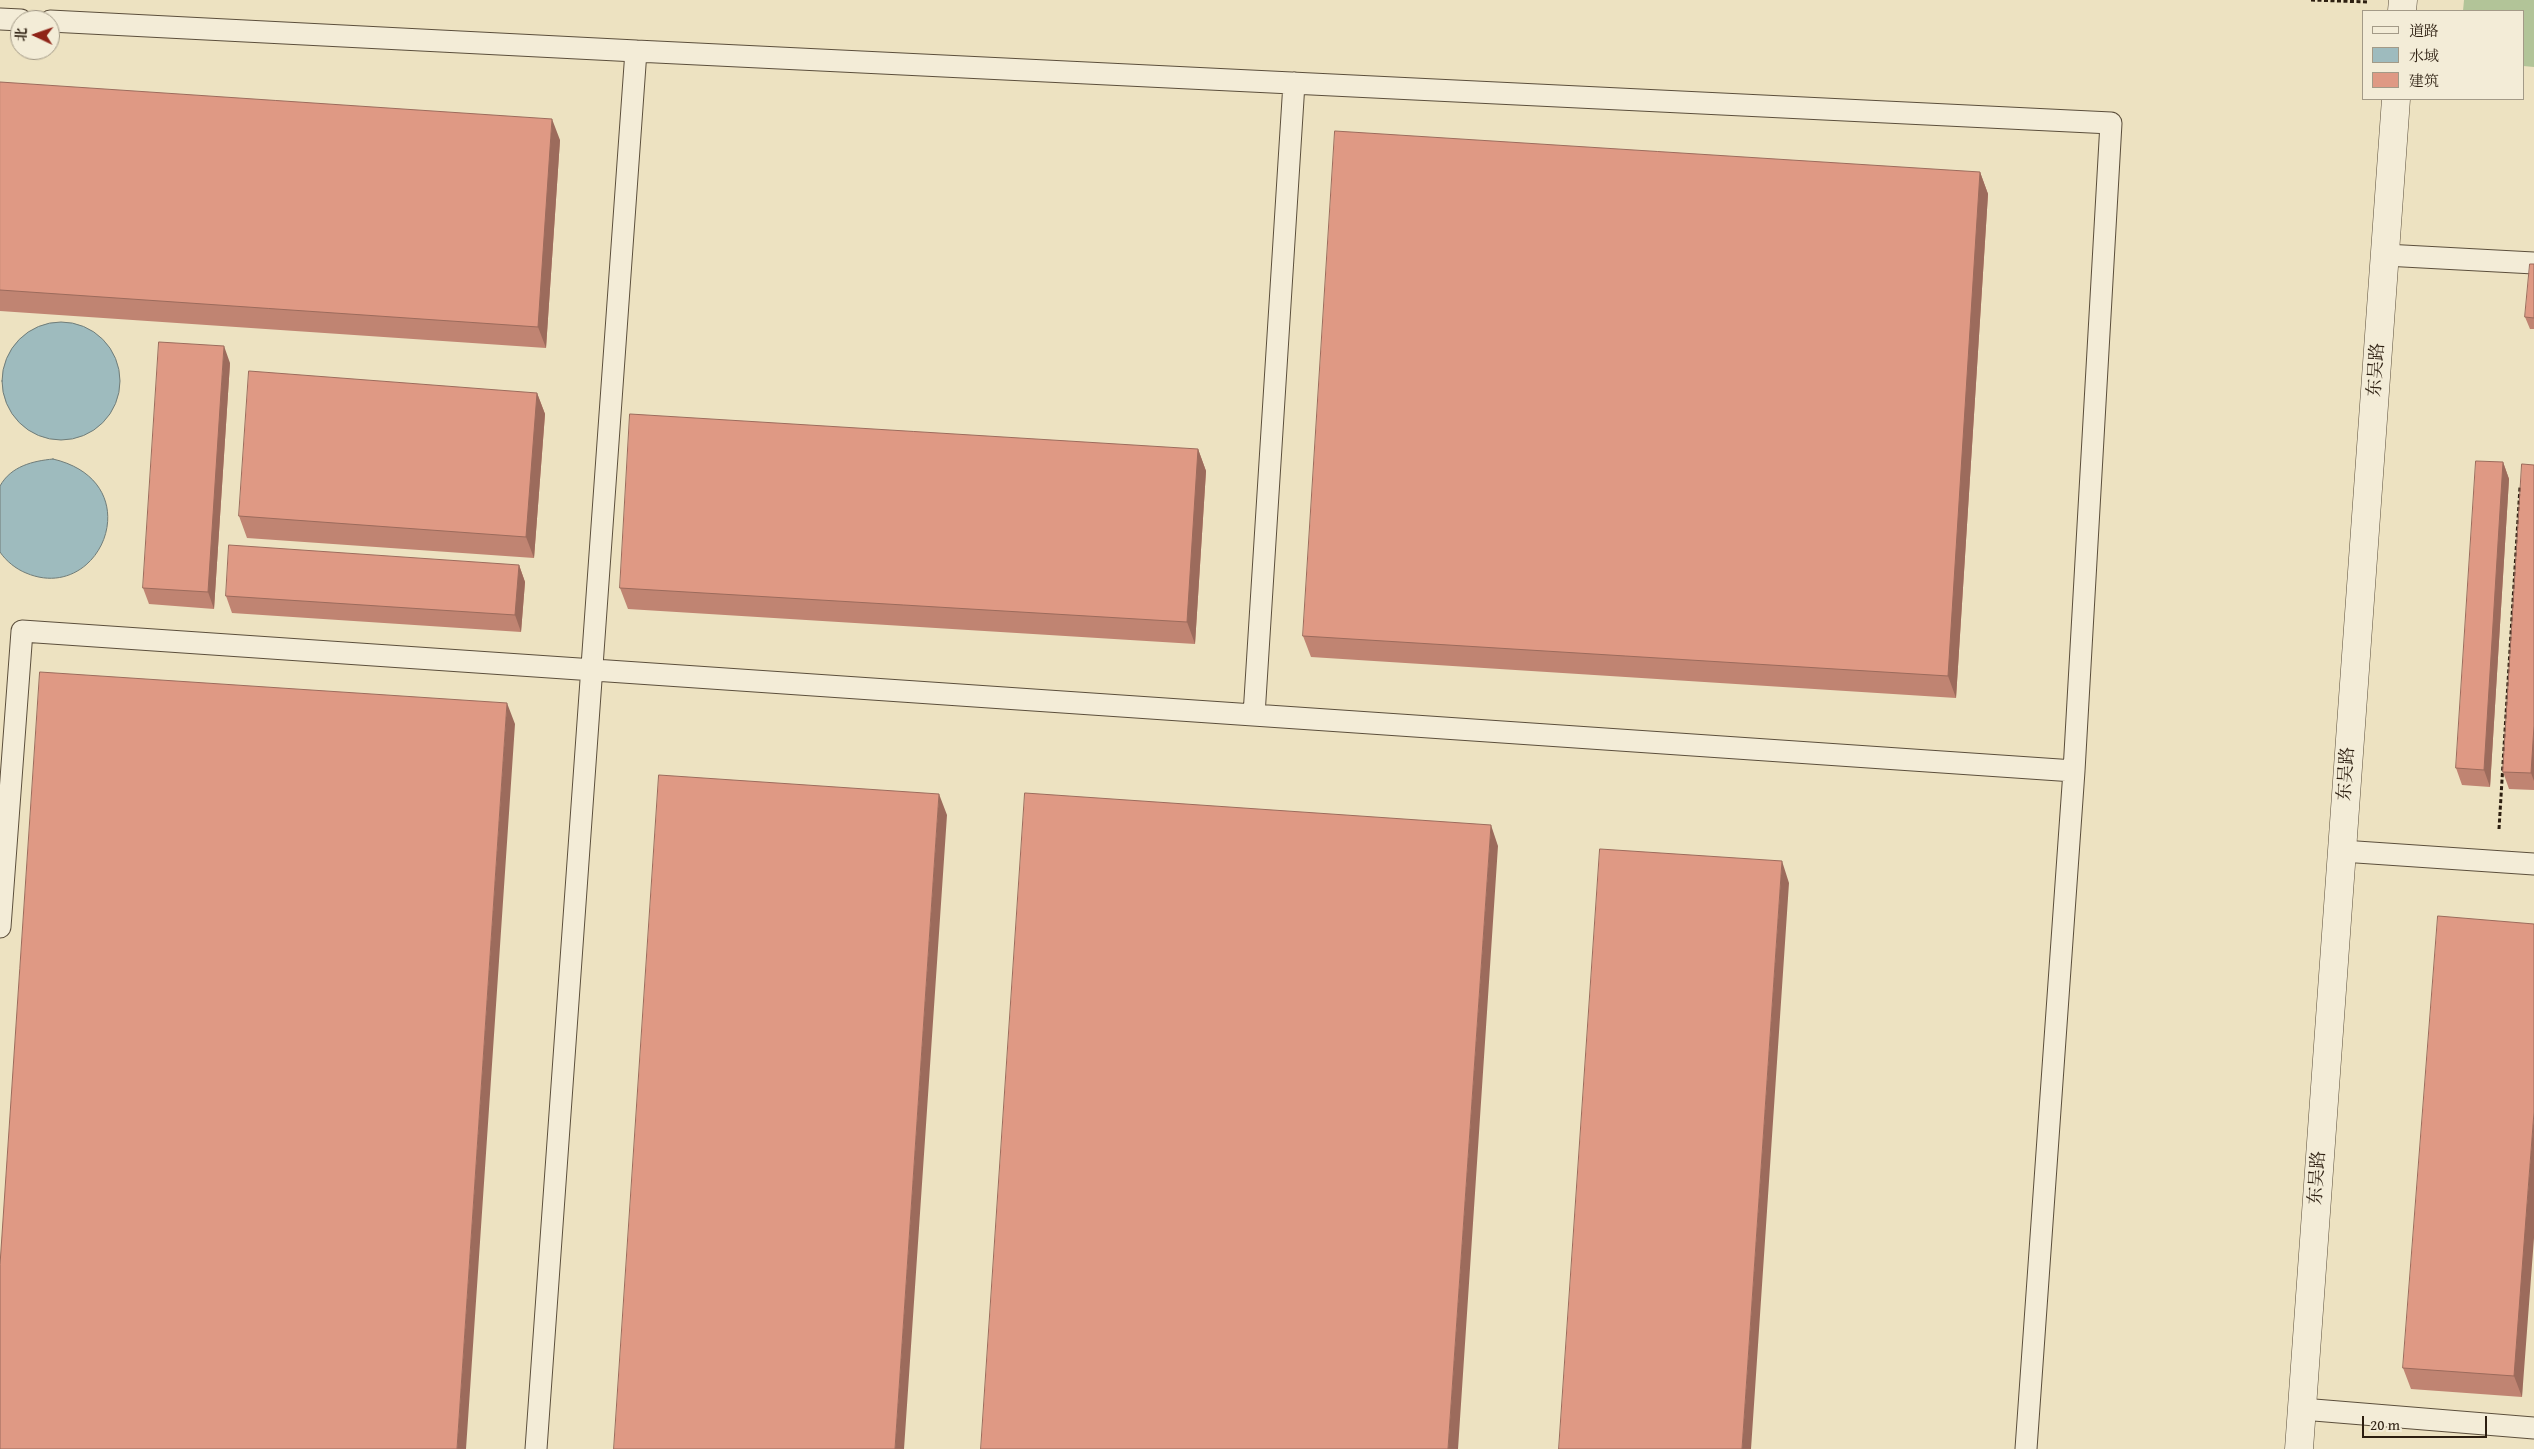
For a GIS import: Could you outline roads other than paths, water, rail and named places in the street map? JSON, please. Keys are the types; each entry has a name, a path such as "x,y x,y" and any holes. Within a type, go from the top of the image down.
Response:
{"street":[{"name":"东吴路","path":"2299,1449 2396,100"}],"lane":[{"path":"60,22 2111,123 2074,771 2026,1449"},
{"path":"536,1449 636,51"},
{"path":"1254,715 1294,83"},
{"path":"2385,255 2534,263"},
{"path":"0,927 1,888 22,631 2074,771"},
{"path":"2342,851 2534,864"},
{"path":"2302,1409 2534,1428"}],"water":[{"path":"61,322 84,326 103,339 116,358 120,381 116,404 103,423 84,436 61,440 38,436 19,423 6,404 2,381 6,358 19,339 38,326"},
{"path":"53,459 83,472 101,491 108,514 105,537 94,557 76,572 53,578 26,573 8,562 0,552 0,486 16,469 30,463"}]}
